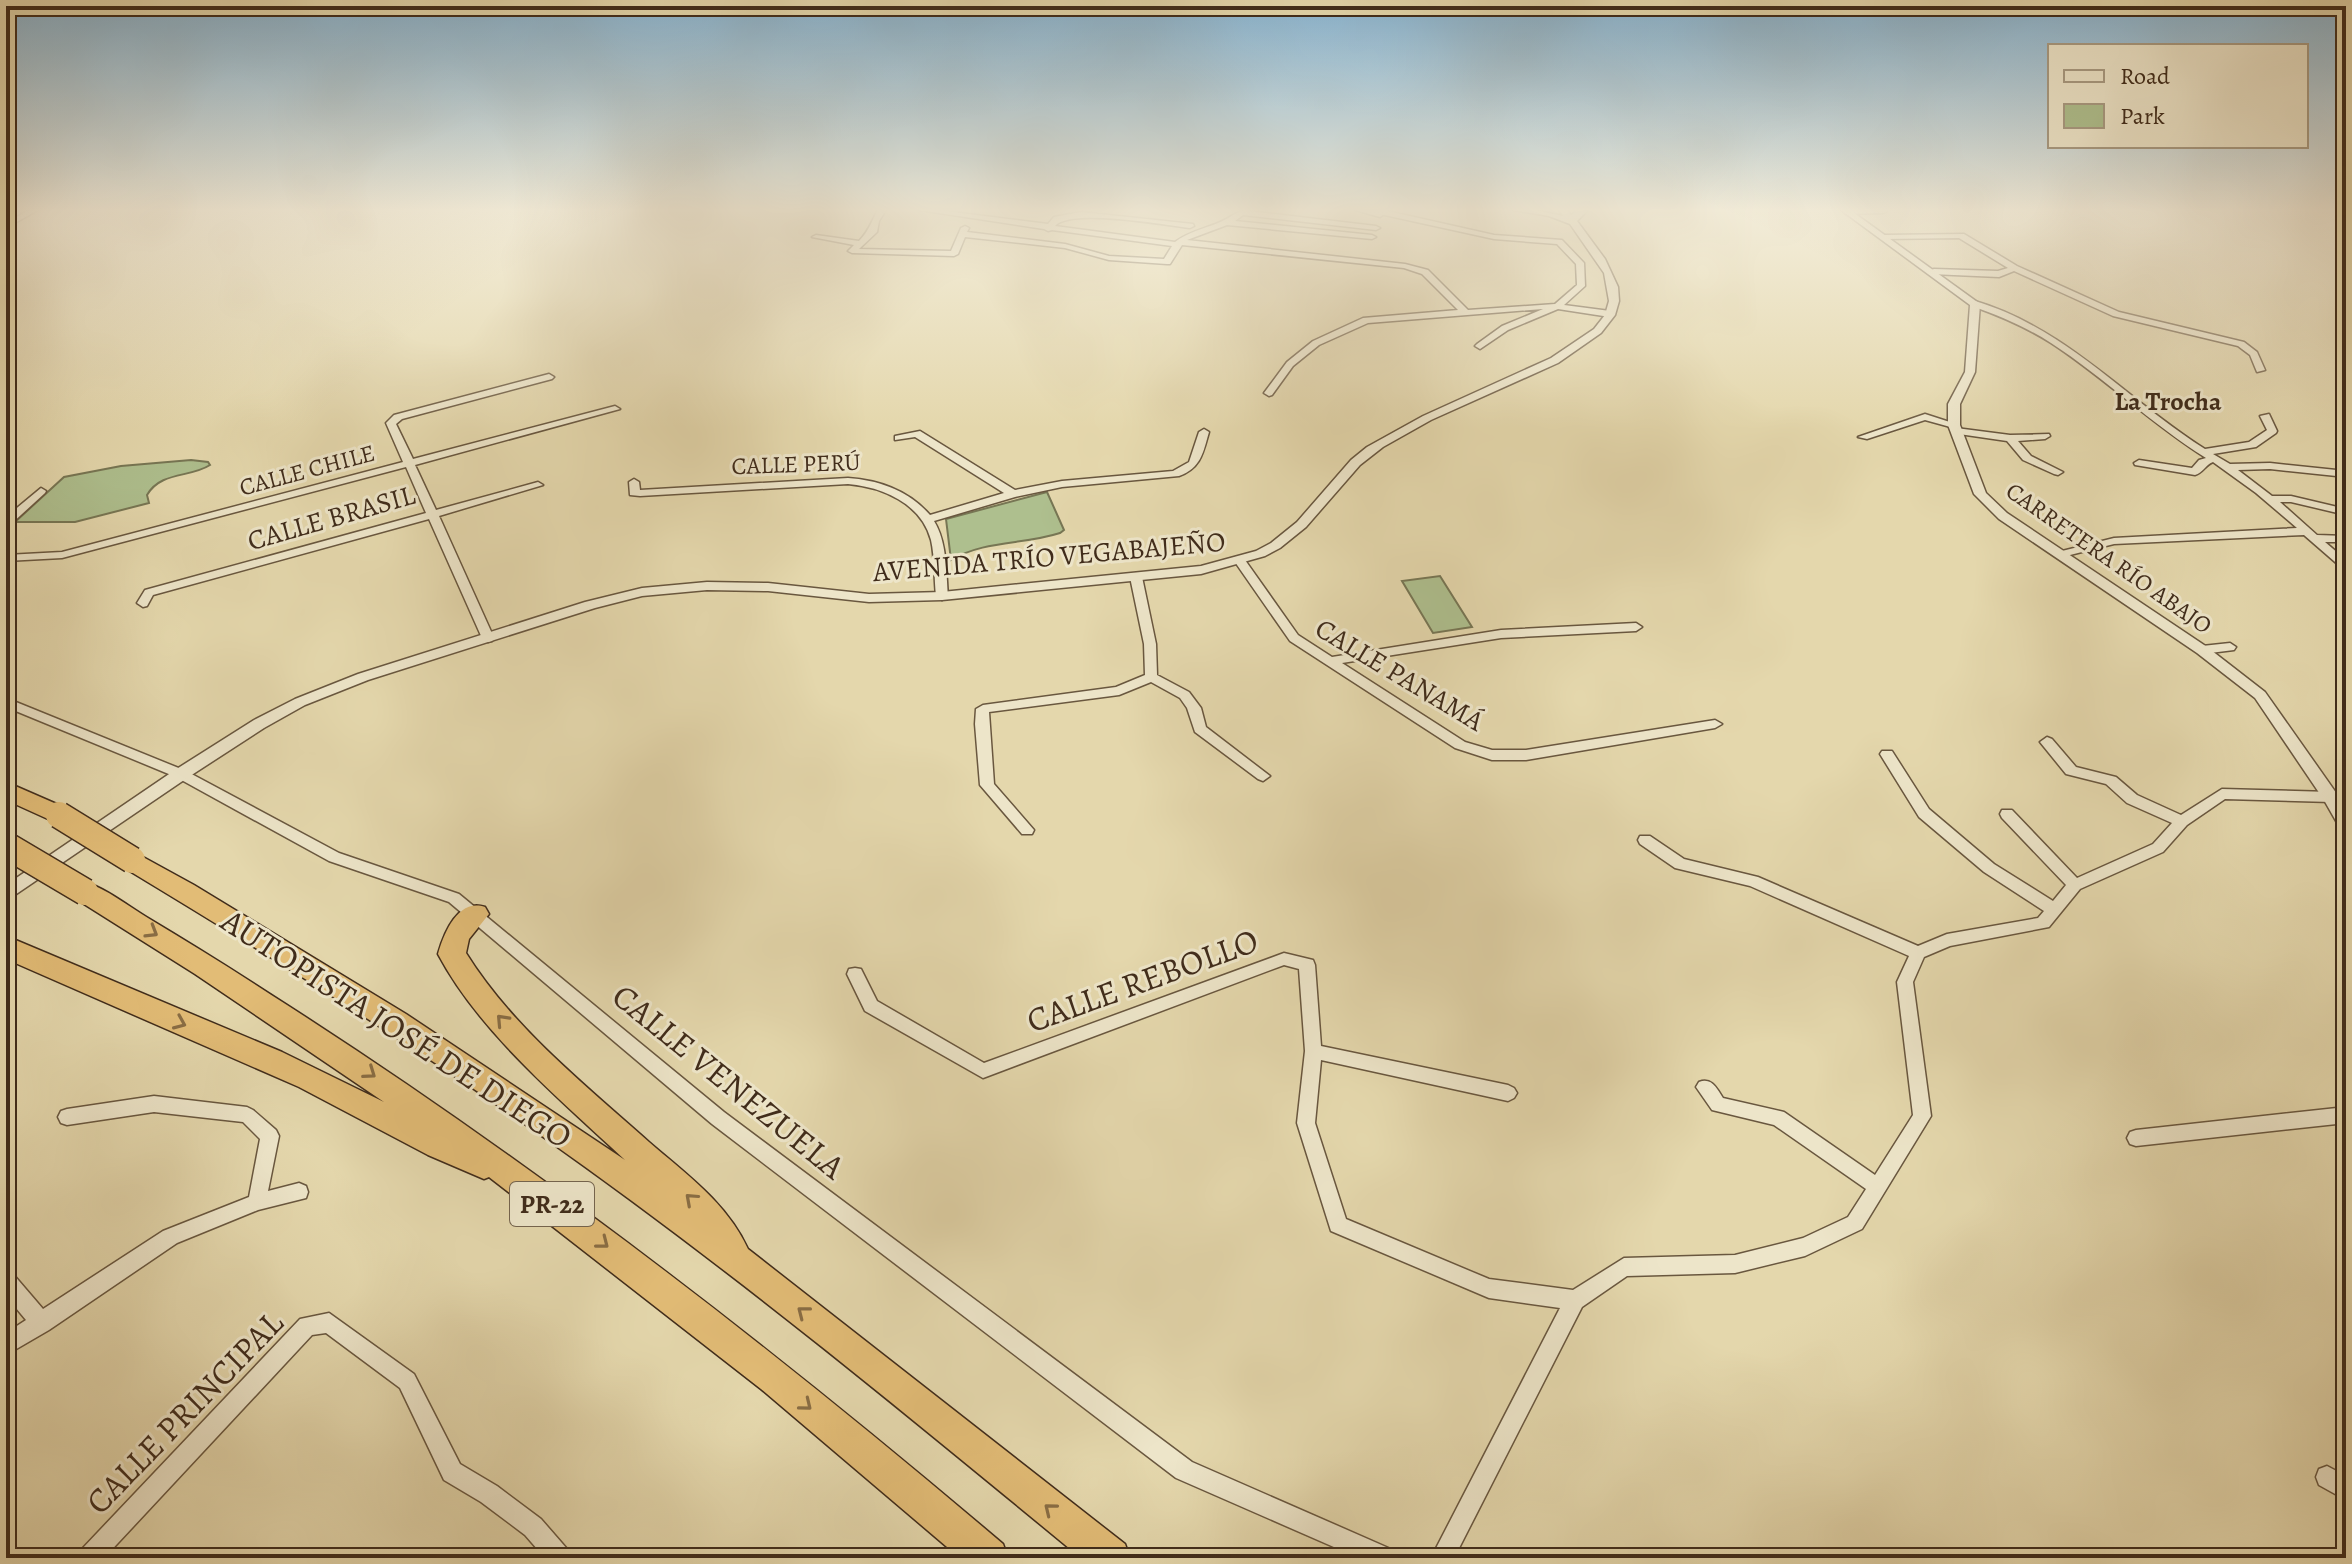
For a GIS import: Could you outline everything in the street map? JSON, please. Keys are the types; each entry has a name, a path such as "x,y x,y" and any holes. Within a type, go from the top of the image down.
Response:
{"highway":[{"name":"AUTOPISTA JOSÉ DE DIEGO","path":"6,790 59,815 392,1018 553,1126 737,1260 1111,1558"},
{"name":"AUTOPISTA JOSÉ DE DIEGO","path":"7,847 213,969 357,1064 519,1179 693,1313 989,1558"},
{"path":"476,914 457,935 452,954 474,990 562,1083 715,1221 737,1260"},
{"path":"6,947 304,1076 369,1107 438,1146 519,1179"}],"street":[{"path":"1436,283 1467,314"},
{"path":"1480,346 1505,328 1556,307 1581,283"},
{"path":"1269,393 1290,364 1316,343 1366,320 1556,307 1610,314 1614,301 1611,283"},
{"path":"1948,283 1975,304 1999,311 2070,351 2270,499 2345,565"},
{"path":"2047,283 2116,314 2241,344 2254,354 2260,370"},
{"path":"1955,428 1954,404 1970,372 1975,304"},
{"name":"AVENIDA TRÍO VEGABAJEÑO","path":"6,894 181,774 259,724 300,702 363,677 590,605 642,592 681,588 768,587 869,598 942,596 1136,577 1241,562 1271,551 1296,533 1362,456 1427,418 1578,349 1610,314"},
{"path":"488,638 391,423 398,417 549,377"},
{"name":"CALLE CHILE","path":"6,558 62,555 615,409"},
{"path":"2203,452 2252,445 2272,431 2265,416"},
{"path":"1863,437 1925,417 1955,428 2010,438 2045,436"},
{"name":"CARRETERA RÍO ABAJO","path":"1955,428 1980,494 2003,516 2202,650 2260,695 2331,797 2346,824"},
{"path":"942,596 936,537 928,519 1013,494 1062,484 1190,470 1204,432"},
{"path":"899,438 916,433 1013,494"},
{"path":"2010,438 2027,458 2058,472"},
{"path":"2139,463 2195,472 2203,462 2214,459"},
{"path":"2228,467 2270,466 2346,474"},
{"name":"CALLE PERÚ","path":"634,482 634,493 640,493 868,481 885,487 928,519"},
{"name":"CALLE BRASIL","path":"143,603 149,593 538,485"},
{"path":"6,523 41,491"},
{"path":"2270,499 2291,499 2346,512"},
{"path":"6,507 24,507"},
{"path":"2062,554 2114,541 2311,534 2346,539"},
{"name":"CALLE PANAMÁ","path":"1241,562 1294,638 1460,745 1492,755 1526,755 1715,724"},
{"path":"1136,577 1150,644 1151,677"},
{"path":"1329,661 1501,634 1636,627"},
{"path":"2202,650 2230,647"},
{"path":"1027,830 987,785 983,709 1119,691 1151,677 1186,694 1197,711 1200,729 1263,776"},
{"name":"CALLE VENEZUELA","path":"6,702 181,774 334,857 454,898 718,1118 1184,1470 1385,1558"},
{"path":"2047,742 2071,771 2111,780 2132,799 2182,821"},
{"path":"1887,754 1924,813 1989,868 2055,910"},
{"path":"1442,1558 1575,1300 1624,1267 1735,1264 1805,1247 1855,1223 1922,1116 1905,982 1918,953 1947,940 2043,923 2075,885 2158,848 2182,821 2222,794 2331,797"},
{"path":"2007,814 2075,885"},
{"path":"1645,840 1680,864 1753,881 1918,953"},
{"name":"CALLE REBOLLO","path":"855,974 871,1006 983,1071 1284,959 1304,962 1307,965 1313,1051 1306,1123 1338,1225 1489,1288 1575,1300"},
{"path":"1313,1051 1508,1093"},
{"path":"1705,1087 1718,1105 1778,1118 1876,1186"},
{"path":"67,1117 154,1104 247,1115 270,1136 257,1202"},
{"path":"2136,1138 2346,1115"},
{"path":"6,1345 170,1237 257,1202 299,1192"},
{"path":"6,1281 42,1323"},
{"name":"CALLE PRINCIPAL","path":"89,1558 307,1326 329,1323 407,1381 452,1472 489,1494 533,1527 560,1558"},
{"path":"2327,1477 2346,1489"}],"green space":[{"path":"191,460 210,465 160,482 147,495 149,503 75,522 15,522 64,477 121,466"},
{"path":"1047,492 1064,530 1060,533 977,549 951,560 946,519"},
{"path":"1440,576 1472,627 1433,633 1402,581"}],"district":[{"name":"La Trocha","path":"2168,401"}]}
